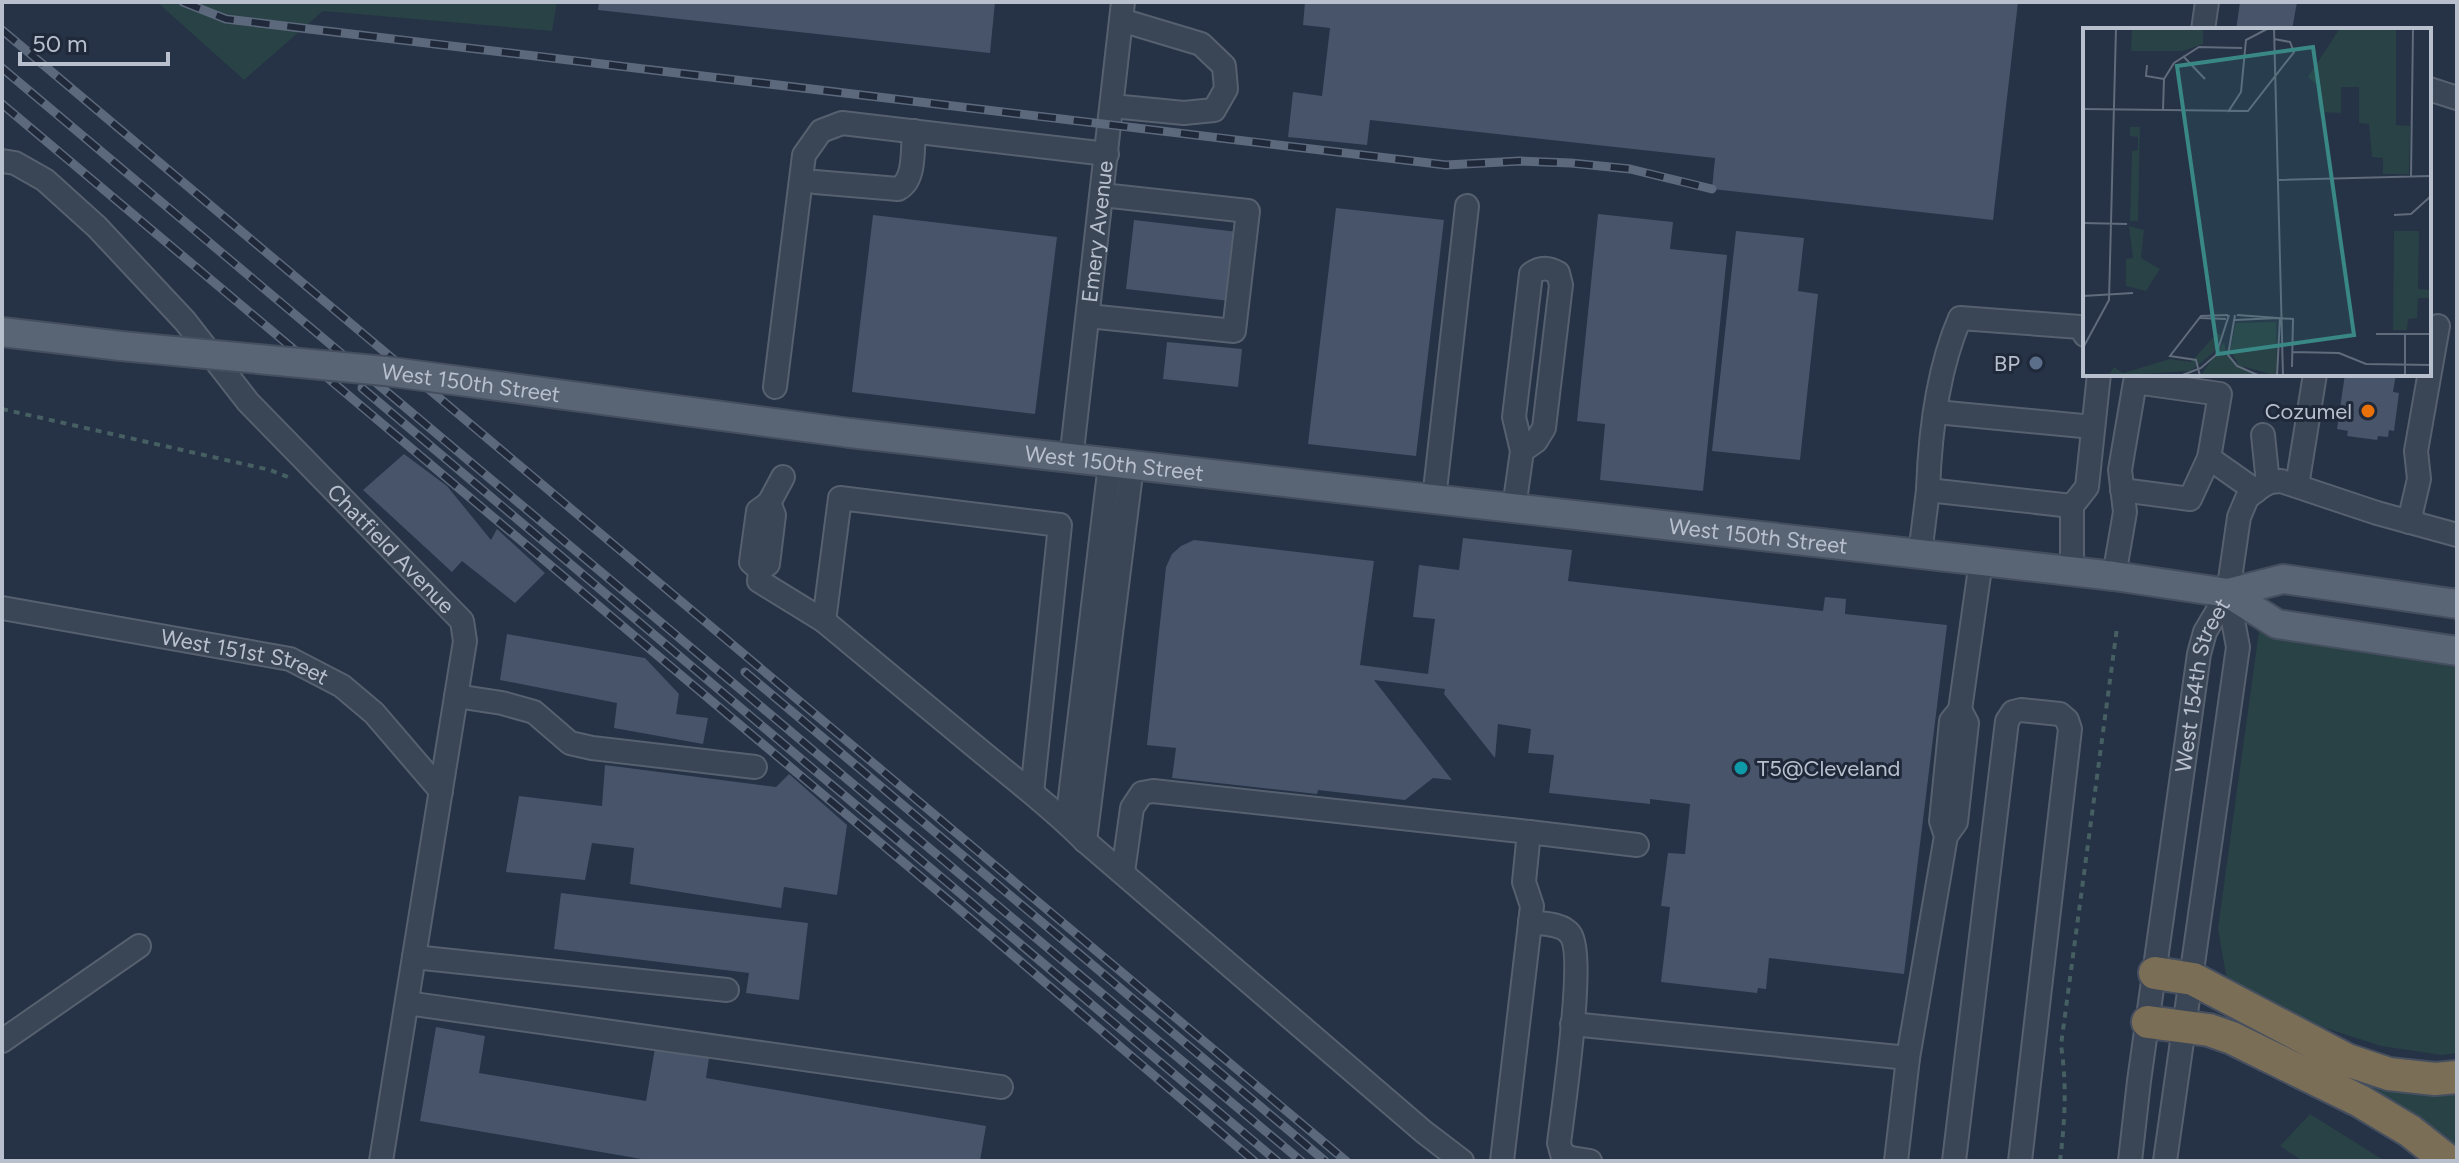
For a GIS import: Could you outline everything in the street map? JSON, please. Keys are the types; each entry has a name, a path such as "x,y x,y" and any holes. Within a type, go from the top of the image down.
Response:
{"highway":[{"path":"2155,973 2193,979 2347,1060 2389,1074 2435,1079 2457,1077"},
{"path":"2148,1022 2209,1030 2232,1038 2347,1094 2410,1131 2448,1161"}],"main road":[{"name":"West 150th Street","path":"2,332 385,371 1071,460 2114,576 2228,593 2283,579 2457,604"},
{"name":"West 150th Street","path":"2228,593 2277,624 2457,651"}],"street":[{"path":"2203,28 2207,2"},
{"path":"1112,106 1184,113 1214,110 1226,89 1224,66 1201,44 1122,11"},
{"name":"Emery Avenue","path":"1071,460 1122,11"},
{"path":"2431,90 2457,98"},
{"path":"775,387 804,155 821,131 842,123 1107,154"},
{"path":"815,182 898,189 904,186 909,177 914,131"},
{"name":"Chatfield Avenue","path":"2,161 15,163 45,180 97,227 185,321 248,402 462,621 465,641 381,1161"},
{"path":"1088,316 1234,331 1236,316 1248,211 1102,195"},
{"path":"1434,499 1467,206"},
{"path":"1514,508 1522,451 1514,417 1531,274 1538,269 1550,269 1558,273 1561,285 1544,428 1536,441 1522,451"},
{"path":"1920,554 1936,412 1949,343 1960,318 2080,327 2083,332"},
{"path":"2431,366 2438,326"},
{"path":"2072,572 2072,506 2087,487 2099,376"},
{"path":"2297,486 2315,376"},
{"path":"2409,522 2419,479 2416,451 2429,376"},
{"path":"2114,576 2125,512 2122,490 2120,470 2136,378 2220,394 2209,458 2190,499 2122,490"},
{"path":"1936,412 2093,427"},
{"path":"2262,487 2263,435"},
{"path":"2209,458 2262,487"},
{"path":"1085,841 1092,710 1121,465"},
{"path":"783,477 769,503 774,515 768,564 760,570 759,581 824,621 1067,822 1085,841 1403,1114 1462,1161"},
{"path":"2228,593 2239,517 2247,498 2262,487 2281,481 2457,535"},
{"path":"1928,490 2072,506"},
{"path":"824,621 840,498 1060,525 1032,793"},
{"path":"1896,1161 1908,1058 1946,836 1956,822 1967,723 1960,710 1981,561"},
{"name":"West 154th Street","path":"2130,1161 2199,654 2205,632 2228,593"},
{"name":"West 154th Street","path":"2165,1161 2238,647 2228,593"},
{"name":"West 151st Street","path":"2,608 290,659 342,686 374,713 441,791"},
{"path":"456,696 534,712 570,743 755,767"},
{"path":"1067,822 1092,710"},
{"path":"1954,1161 2007,721 2013,712 2021,710 2060,714 2067,720 2070,729 2020,1161"},
{"path":"1123,872 1132,808 1142,793 1153,791 1637,845"},
{"path":"1502,1161 1532,906 1524,882 1529,832"},
{"path":"1530,922 1561,928 1572,936 1575,954 1572,1024 1559,1143 1562,1154 1590,1161"},
{"path":"2,1041 139,946"},
{"path":"414,957 727,990"},
{"path":"407,1003 1001,1087"},
{"path":"1572,1024 1908,1058"}],"path":[{"path":"2,409 288,477"},
{"path":"2060,1161 2066,1112 2061,1045 2117,628"}],"green space":[{"path":"157,2 557,2 552,31 323,11 244,80"},
{"path":"2259,631 2457,659 2457,1053 2442,1055 2381,1046 2276,1012 2226,976 2218,928"},
{"path":"2372,1083 2422,1093 2457,1093 2457,1149 2446,1139 2367,1094"},
{"path":"2310,1114 2385,1161 2303,1161 2280,1146"}],"building":[{"path":"599,2 995,2 990,53 598,10"},
{"path":"1305,2 2018,2 1993,220 1712,189 1715,158 1370,120 1367,145 1288,137 1293,92 1322,96 1330,28 1303,25"},
{"path":"2240,2 2297,2 2292,28 2236,28"},
{"path":"1336,208 1444,220 1416,456 1308,444"},
{"path":"1598,214 1673,222 1670,249 1727,255 1703,491 1600,480 1605,424 1577,421"},
{"path":"873,215 1057,237 1035,414 852,392"},
{"path":"1134,220 1238,232 1230,301 1126,289"},
{"path":"1736,231 1804,238 1798,291 1818,294 1800,460 1712,451"},
{"path":"1167,342 1242,349 1238,387 1163,379"},
{"name":"Cozumel","path":"2345,376 2396,376 2393,392 2399,393 2394,431 2389,430 2388,437 2378,436 2377,440 2347,436 2348,431 2337,429"},
{"path":"404,454 447,486 491,540 497,529 545,573 515,603 462,561 452,572 363,490"},
{"name":"T5@Cleveland","path":"1463,538 1572,550 1568,581 1823,611 1825,597 1846,599 1845,614 1947,625 1904,974 1769,958 1766,989 1758,988 1757,993 1661,982 1670,907 1661,906 1668,853 1685,854 1690,804 1650,799 1650,804 1549,793 1554,755 1528,753 1531,729 1498,724 1495,758 1444,694 1445,689 1374,680 1452,780 1433,778 1405,800 1172,778 1176,748 1147,745 1166,567 1172,554 1181,546 1194,540 1374,561 1360,665 1428,674 1435,619 1413,617 1419,565 1459,570"},
{"path":"507,634 645,658 679,694 676,714 708,718 703,744 614,728 617,703 500,680"},
{"path":"605,765 776,787 789,774 847,825 837,895 784,887 781,908 630,884 634,848 592,843 585,880 506,872 519,796 602,806"},
{"path":"561,893 808,923 799,1000 746,993 749,973 554,949"},
{"path":"436,1027 485,1036 479,1073 646,1101 655,1048 709,1058 706,1078 986,1126 980,1161 653,1161 420,1121"}],"railway":[{"path":"183,2 226,19 1446,165 1520,161 1630,169 1712,189"},
{"path":"2,30 1346,1161"},
{"path":"2,68 1301,1161"},
{"path":"2,104 1254,1161"},
{"path":"362,388 1277,1161"},
{"path":"745,672 1325,1161"}],"place":[{"name":"BP","path":"2036,363"},
{"name":"Cozumel","path":"2368,411"},
{"name":"T5@Cleveland","path":"1741,768"}]}
